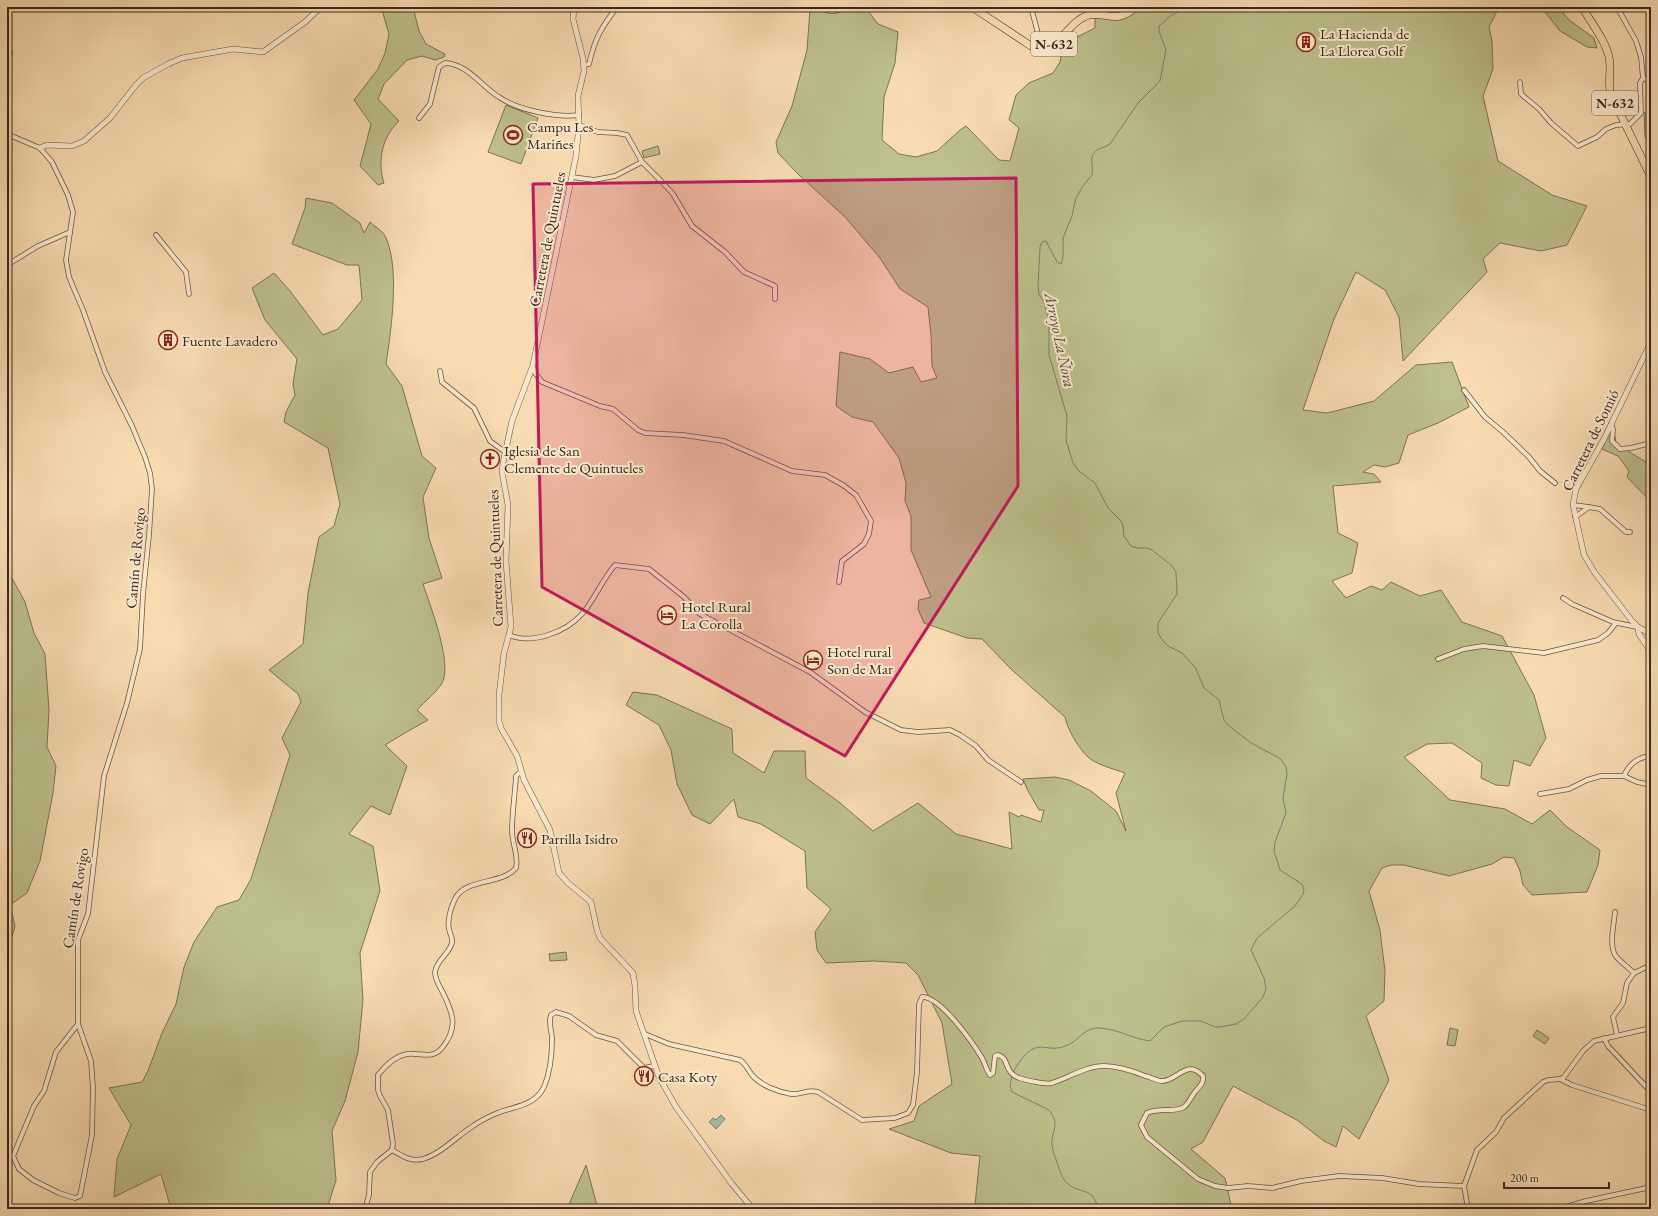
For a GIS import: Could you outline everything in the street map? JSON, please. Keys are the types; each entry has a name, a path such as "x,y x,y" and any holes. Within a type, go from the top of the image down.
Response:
{"highway":[{"path":"822,7 831,10 845,7"},
{"name":"N-632","path":"972,7 1031,46 1042,48 1049,47 1056,42 1083,17 1092,15 1119,17 1136,7"},
{"name":"N-632","path":"1582,7 1609,55 1609,90 1651,177"}],"street":[{"path":"40,148 47,145 72,146 84,141 110,118 136,85 144,78 168,64 182,58 233,49 263,52 305,22 321,7"},
{"name":"Carretera de Quintueles","path":"573,7 573,19 584,65 578,96 579,125 572,177 533,365 512,421 502,472 508,505 506,561 511,627 504,653 498,714 501,728 517,756 524,780 550,830 559,873 590,902 596,930 600,938 633,973 636,1010 645,1034 654,1066 676,1107 732,1184 753,1209"},
{"path":"584,65 589,64 593,44 602,26 617,7"},
{"path":"1031,7 1042,48"},
{"path":"1520,82 1521,94 1535,105 1551,123 1578,146 1597,137 1606,129 1616,125 1630,124 1641,113 1641,57 1636,42 1617,7"},
{"path":"7,45 10,53 7,65"},
{"path":"419,118 430,104 439,66 445,63 460,67 478,78 499,98 516,106 568,116 579,115"},
{"path":"1642,78 1651,81"},
{"path":"579,125 598,132 627,135 642,162 669,190 692,226 725,252 744,272 775,286 775,299"},
{"name":"Camín de Rovigo","path":"7,134 40,148 52,162 68,195 73,212 66,260 69,278 84,310 105,372 132,426 145,457 150,473 152,489 150,528 142,606 140,649 127,703 104,776 88,914 78,940 78,1024 91,1061 93,1116 92,1135 80,1196 75,1198 59,1193 23,1174 13,1156 34,1106 44,1091 56,1052 78,1024"},
{"path":"572,177 594,180 615,176 642,162"},
{"path":"7,264 38,246 70,232"},
{"path":"156,235 186,272 189,294"},
{"name":"Carretera de Somió","path":"1651,342 1611,424 1576,489 1573,505 1584,555 1595,574 1638,627 1651,634"},
{"path":"533,365 535,373 542,382 600,406 613,409 638,430 645,433 683,435 724,441 749,451 792,472 821,474 843,485 858,498 871,522 869,534 864,544 842,561 839,582"},
{"path":"440,371 442,382 474,408 490,441 505,452"},
{"path":"1464,390 1486,417 1510,438 1540,472 1555,483"},
{"path":"1611,424 1613,429 1612,441 1616,447 1620,449 1651,443"},
{"path":"1573,505 1600,509 1626,532 1630,532"},
{"path":"1575,518 1589,507"},
{"path":"509,635 515,638 535,638 563,629 582,614 615,565 649,569 684,597 700,614 810,672 865,712 901,730 909,732 950,730 970,740 988,760 1021,782"},
{"path":"1563,598 1572,604 1616,623 1638,627 1639,634 1651,652"},
{"path":"1438,659 1464,649 1486,646 1509,650 1544,653 1598,640 1607,635 1616,623"},
{"path":"1624,776 1628,768 1635,761 1646,756 1651,756"},
{"path":"365,1209 369,1195 370,1172 377,1162 392,1150 393,1144 388,1110 380,1096 378,1075 391,1062 401,1056 408,1054 429,1055 436,1053 442,1048 451,1031 453,1024 451,1011 435,972 436,966 451,945 452,940 448,928 449,915 455,899 462,890 505,876 516,868 517,860 513,845 512,822 516,776 521,771"},
{"path":"1540,794 1569,789 1587,780 1601,776 1624,776 1637,782 1651,785"},
{"path":"1615,912 1613,940 1614,951 1616,955 1634,973"},
{"path":"1617,1035 1613,1017 1623,1003 1627,983 1634,973 1651,965"},
{"path":"645,1034 669,1044 740,1060 744,1063 752,1075 763,1084 792,1094 805,1091 818,1092 862,1120 885,1119 903,1116 908,1113 913,1105 918,1053 918,1010 920,1000 922,997 925,997 939,1004 952,1017 968,1037 982,1058 988,1073 990,1074 992,1073 994,1060 998,1055 1004,1058 1012,1074 1048,1084 1102,1066 1136,1072 1162,1082 1174,1078 1184,1070 1190,1069 1200,1072 1204,1080 1188,1104 1183,1108 1175,1110 1160,1109 1147,1113 1141,1125 1147,1138 1198,1179 1215,1186 1228,1188 1248,1186 1272,1188 1301,1181 1339,1176 1382,1178 1419,1184 1464,1186"},
{"path":"392,1150 411,1160 431,1156 473,1126 496,1113 528,1104 543,1088 548,1075 552,1039 549,1020 551,1015 556,1012 569,1016 596,1035 617,1041 644,1068 654,1066"},
{"path":"1560,1079 1566,1075 1587,1046 1594,1040 1651,1028"},
{"path":"1604,1038 1608,1046 1651,1092"},
{"path":"1468,1209 1464,1186 1477,1150 1496,1132 1504,1118 1543,1082 1560,1079 1651,1110"},
{"path":"1559,1209 1586,1201 1651,1186"}],"highlighted area":[{"path":"1016,178 1018,486 845,756 542,587 533,184"}],"green space":[{"path":"381,7 413,7 419,31 426,44 445,54 444,57 435,60 422,56 407,60 384,84 378,99 399,121 388,134 382,150 381,166 384,183 378,185 360,166 371,124 354,100 378,69 385,53 389,34"},
{"path":"850,7 865,7 878,24 898,32 895,63 884,97 882,140 899,154 916,157 937,151 966,126 999,160 1010,161 1019,128 1009,120 1016,95 1029,83 1053,73 1060,62 1063,44 1095,28 1095,7 1499,7 1489,27 1492,41 1493,69 1483,96 1498,161 1552,195 1587,206 1567,245 1541,251 1500,243 1483,259 1487,272 1403,361 1399,317 1385,290 1356,272 1334,319 1303,410 1327,413 1374,401 1416,365 1452,362 1469,407 1438,423 1408,435 1399,463 1385,467 1374,465 1363,472 1374,474 1381,482 1333,486 1338,533 1358,543 1352,573 1332,581 1346,598 1371,586 1382,590 1391,582 1420,596 1441,590 1462,622 1502,636 1534,695 1546,738 1530,766 1514,760 1509,786 1496,785 1481,778 1482,763 1452,743 1427,744 1404,757 1450,800 1505,809 1532,824 1550,810 1567,827 1600,850 1598,865 1587,892 1532,895 1523,885 1520,871 1514,858 1504,857 1492,864 1449,876 1404,865 1391,865 1382,868 1369,891 1380,930 1385,971 1384,1001 1366,1016 1389,1080 1359,1139 1343,1126 1336,1147 1324,1141 1297,1120 1233,1086 1203,1142 1191,1149 1225,1178 1232,1209 978,1209 975,1204 980,1156 951,1153 889,1129 914,1121 919,1106 952,1084 942,1023 918,975 906,963 874,961 826,963 817,950 815,932 831,909 807,888 805,851 761,824 738,817 734,799 710,824 692,815 677,784 671,750 659,725 626,705 633,692 657,695 732,729 733,753 764,773 774,751 805,751 806,778 839,802 873,831 918,803 956,834 1012,849 1009,812 1019,817 1021,815 1041,822 1044,810 1039,810 1023,779 1055,777 1069,780 1091,791 1116,811 1126,831 1116,793 1125,773 1099,764 1090,759 1073,738 1065,717 1012,670 982,639 967,638 924,623 918,609 919,600 931,597 911,550 911,516 905,501 906,483 899,458 873,422 852,417 836,406 840,352 870,359 889,373 913,367 921,382 937,378 932,366 928,307 900,289 880,258 845,217 799,175 778,153 776,142 792,106 807,50 810,9 836,13"},
{"path":"1541,7 1565,7 1563,13 1569,20 1594,38 1597,48 1587,47 1560,31"},
{"name":"Campu Les Mariñes","path":"506,105 538,118 521,164 488,152"},
{"path":"1651,110 1651,147 1645,137 1644,113"},
{"path":"658,146 660,154 644,158 642,151"},
{"path":"306,198 332,203 360,223 364,233 370,222 384,234 389,247 392,262 393,298 386,364 402,386 422,456 436,468 423,497 429,538 442,578 423,584 443,649 445,674 440,686 417,710 428,720 385,745 407,766 390,815 371,806 349,834 373,846 380,891 360,953 363,1000 358,1052 345,1101 332,1131 336,1180 327,1209 171,1209 161,1174 114,1197 117,1159 131,1125 109,1088 142,1082 148,1071 162,1033 176,1004 184,967 194,942 217,907 239,900 251,879 290,755 282,738 301,702 298,694 269,670 303,644 308,593 319,537 334,526 340,504 328,448 284,422 286,412 295,395 293,384 297,359 265,320 252,288 274,273 290,291 323,335 338,329 362,300 359,265 347,265 292,244 305,208"},
{"path":"1611,430 1615,436 1616,444 1651,465 1651,502 1627,477 1629,471 1618,456 1602,449"},
{"path":"7,569 25,602 34,633 45,654 49,710 47,747 56,766 53,793 40,861 27,893 10,905 15,926 7,954"},
{"path":"566,952 567,960 550,961 549,954"},
{"path":"1450,1028 1458,1030 1455,1046 1447,1045"},
{"path":"1537,1030 1549,1038 1545,1044 1533,1036"},
{"path":"586,1165 598,1209 567,1209"}],"shaded area":[{"path":"721,1115 725,1119 716,1129 709,1122 713,1118 716,1120"}],"waterway":[{"name":"Arroyo La Ñora","path":"1013,1073 1021,1060 1033,1049 1038,1047 1061,1048 1072,1043 1086,1032 1094,1028 1113,1030 1150,1041 1164,1027 1182,1021 1201,1021 1215,1027 1220,1027 1236,1024 1244,1019 1263,997 1266,989 1264,978 1251,950 1257,938 1295,906 1304,890 1302,884 1280,870 1274,851 1275,842 1286,813 1283,798 1287,774 1286,767 1281,759 1251,743 1228,725 1224,720 1219,700 1204,688 1195,667 1182,653 1168,646 1163,641 1158,633 1158,623 1177,594 1176,572 1171,565 1152,550 1131,546 1124,536 1121,521 1108,508 1095,483 1079,471 1073,463 1066,440 1067,416 1049,355 1049,322 1044,302 1039,294 1038,287 1040,247 1042,242 1046,241 1057,262 1061,264 1063,257 1063,238 1072,216 1076,198 1092,175 1093,154 1095,151 1110,144 1138,103 1160,81 1166,50 1159,31 1159,26 1185,7"},
{"name":"Arroyo La Ñora","path":"1012,1076 1010,1086 1012,1092 1049,1110 1053,1115 1055,1128 1052,1145 1062,1176 1068,1184 1092,1196 1096,1201 1098,1209"}],"place":[{"name":"La Hacienda de La Llorea Golf","path":"1306,42"},
{"name":"Campu Les Mariñes","path":"513,135"},
{"name":"Fuente Lavadero","path":"168,340"},
{"name":"Iglesia de San Clemente de Quintueles","path":"490,459"},
{"name":"Hotel Rural La Corolla","path":"667,615"},
{"name":"Hotel rural Son de Mar","path":"813,660"},
{"name":"Parrilla Isidro","path":"527,838"},
{"name":"Casa Koty","path":"644,1076"}]}
